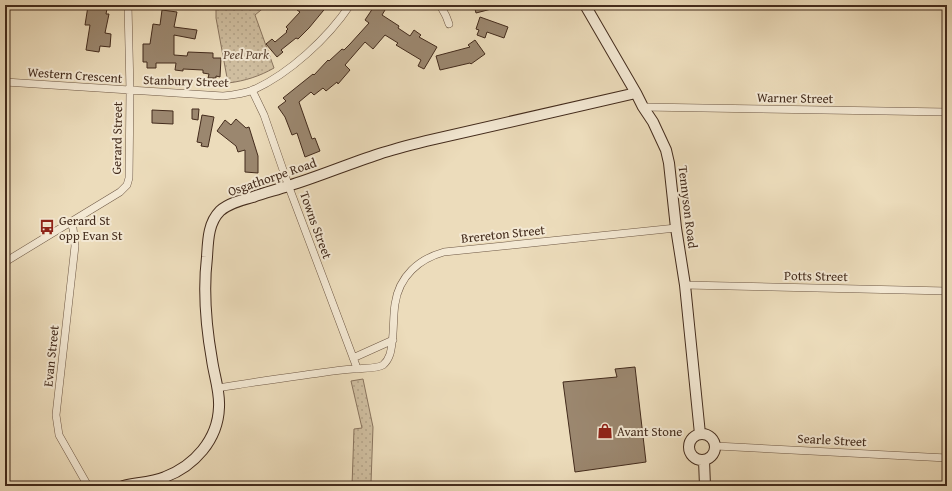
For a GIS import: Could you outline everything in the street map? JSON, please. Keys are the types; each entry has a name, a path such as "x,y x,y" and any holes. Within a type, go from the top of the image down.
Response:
{"street":[{"name":"Western Crescent","path":"5,82 130,91 128,5"},
{"name":"Stanbury Street","path":"130,91 223,96 238,95 252,90 264,85 288,69 311,50 327,34 350,5"},
{"path":"440,5 449,24"},
{"name":"Tennyson Road","path":"584,5 653,122 666,150 685,285 700,434"},
{"name":"Towns Street","path":"252,90 264,115 357,368"},
{"name":"Gerard Street","path":"5,262 120,192 127,185 129,178 130,91"},
{"name":"Osgathorpe Road","path":"123,486 165,482 194,460 208,443 213,434 219,407 218,388 208,333 206,310 206,270 209,233 215,218 221,210 232,203 289,186 380,154 426,141 636,93"},
{"name":"Warner Street","path":"643,107 947,112"},
{"name":"Evan Street","path":"70,223 73,228 75,246 56,415 59,435 88,486"},
{"name":"Brereton Street","path":"218,388 357,368 377,367 382,365 391,352 397,294 413,268 436,254 676,228"},
{"name":"Potts Street","path":"685,285 947,291"},
{"path":"353,358 392,340"},
{"path":"700,434 708,435 713,439 716,446 711,458 704,460 696,459 690,452 690,441 700,434"},
{"name":"Searle Street","path":"716,446 947,458"},
{"path":"704,460 706,486"}],"green space":[{"name":"Peel Park","path":"216,5 267,5 255,15 274,68 252,78 228,83 216,18"},
{"path":"363,379 373,427 371,483 374,486 352,486 354,429 362,428 351,381"}],"building":[{"path":"301,5 328,5 309,28 298,39 296,38 281,50 283,52 277,57 266,44 272,39 275,42 287,32 286,31 288,29 286,27 300,12 297,10"},
{"path":"375,5 388,5 382,15 399,26 398,28 410,36 414,30 421,35 419,37 437,47 424,69 418,66 421,60 396,45 398,43 385,35 373,49 365,42 345,65 350,70 338,84 337,82 326,91 323,88 314,95 311,92 299,102 312,139 315,138 320,151 305,157 297,133 292,135 285,117 278,107 286,101 283,98 313,74 314,75 328,60 329,61 350,44 369,23 365,20"},
{"path":"474,5 499,5 499,7 476,13"},
{"path":"88,6 107,9 106,14 109,14 105,33 111,34 110,47 100,46 99,52 86,50 90,25 85,25"},
{"path":"162,10 177,12 174,27 197,30 195,39 174,35 174,55 187,56 188,52 213,53 213,58 221,58 220,77 216,76 216,78 208,78 209,74 203,73 203,70 175,70 176,63 156,63 156,68 147,68 147,62 143,62 143,44 150,44 153,24 160,25"},
{"path":"480,17 508,27 504,38 487,32 485,38 477,35 479,30 476,29"},
{"path":"475,40 485,54 471,64 440,70 436,56 470,47 468,45"},
{"path":"192,109 199,109 198,120 192,119"},
{"path":"152,110 173,111 173,124 152,123"},
{"path":"202,115 214,117 208,147 201,146 202,143 197,142"},
{"path":"236,119 246,128 249,127 258,156 258,173 245,172 245,150 238,152 236,146 217,131 225,120 231,125"},
{"path":"635,367 646,462 575,472 563,382 617,377 615,369"}],"place":[{"name":"Gerard St opp Evan St","path":"47,227"},
{"name":"Avant Stone","path":"605,431"}]}
